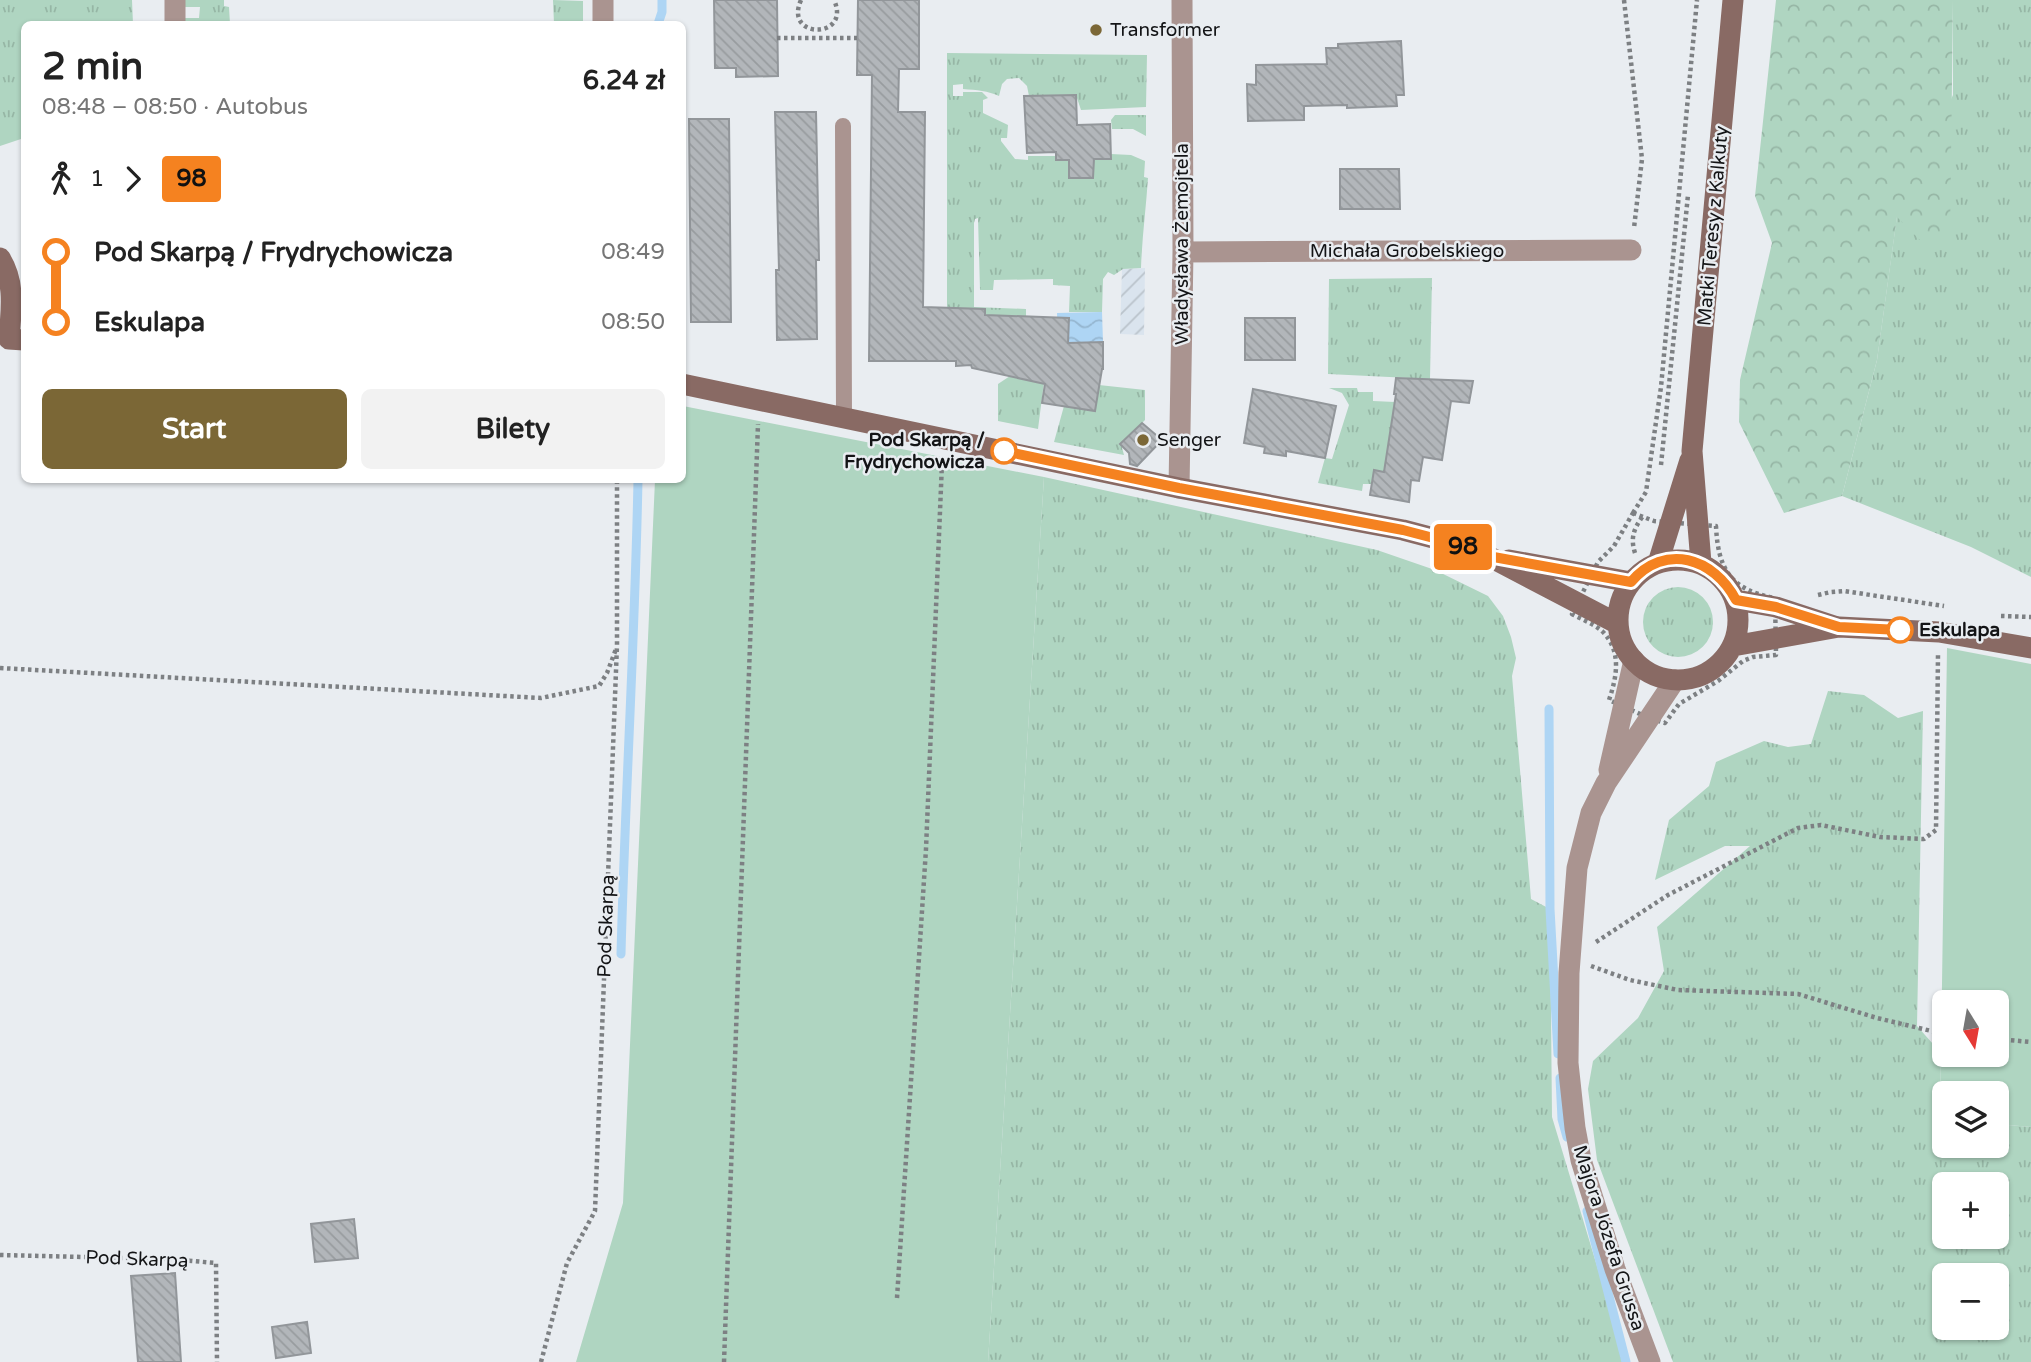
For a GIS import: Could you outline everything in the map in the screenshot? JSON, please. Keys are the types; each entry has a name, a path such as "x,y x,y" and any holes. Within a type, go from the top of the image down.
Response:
{"street":[{"path":"174,0 175,21"},
{"path":"603,0 603,21"},
{"name":"Władysława Żemojtela","path":"1179,488 1183,252 1182,0"},
{"name":"Matki Teresy z Kalkuty","path":"1658,563 1692,452 1733,0"},
{"name":"Michała Grobelskiego","path":"1183,252 1632,250"},
{"path":"0,258 8,272 12,292 11,339"},
{"path":"686,385 1179,488 1403,530 1488,556 1618,624"},
{"name":"Matki Teresy z Kalkuty","path":"1692,452 1701,563"},
{"path":"1488,556 1593,575 1634,578"},
{"path":"1684,559 1701,563 1716,572 1728,584 1736,600 1739,617 1737,636 1729,654 1715,668 1698,677 1675,680 1659,677 1643,669 1621,641 1619,606 1634,578 1658,563 1684,559"},
{"path":"1736,600 1778,601 1839,627"},
{"path":"1732,646 1839,627 1939,632 2031,648"},
{"name":"Majora Józefa Grussa","path":"1606,783 1634,660"},
{"name":"Majora Józefa Grussa","path":"1650,1362 1615,1269 1581,1160 1574,1128 1568,1063 1570,959 1577,868 1591,813 1606,783 1675,680"}],"lane":[{"path":"843,126 845,416"}],"path":[{"path":"801,0 798,9 801,21 811,30 830,26 837,16 838,9 834,0"},
{"path":"1624,0 1642,159 1632,250"},
{"path":"1633,513 1671,524 1716,526 1720,559 1736,582 1754,595 1778,601 1776,655 1753,657 1744,661 1718,681 1679,704 1665,723 1609,700 1618,664 1612,647 1601,630 1572,614 1598,562 1614,546 1633,513 1646,492 1661,387 1697,0"},
{"path":"819,38 820,30"},
{"path":"777,38 857,38"},
{"path":"1660,469 1689,188"},
{"path":"724,1362 759,398"},
{"path":"897,1298 926,849 943,437"},
{"name":"Pod Skarpą","path":"541,1362 567,1263 595,1211 617,645 617,483"},
{"path":"1634,578 1632,538 1647,510"},
{"path":"1807,598 1843,591 1947,607"},
{"path":"1997,615 2031,617"},
{"path":"1570,959 1668,895 1798,828 1821,825 1880,838 1924,839 1936,830 1939,632"},
{"path":"0,668 541,698 599,686 617,645"},
{"path":"1570,959 1630,980 1678,990 1798,994 1932,1031"},
{"path":"2009,1040 2031,1042"},
{"name":"Pod Skarpą","path":"0,1255 169,1259 216,1263 217,1362"}],"shaded area":[{"path":"1145,268 1144,335 1120,334 1122,269"}],"green space":[{"path":"0,0 132,0 133,21 21,21 21,139 0,146"},
{"path":"183,0 224,0 224,6 229,7 230,21 182,21 182,18 199,18 200,7 183,7"},
{"path":"553,0 583,1 583,21 554,21"},
{"path":"1776,0 1953,0 1950,240 1926,246 1897,217 1877,360 1842,496 1784,513 1739,422 1740,380 1772,243 1755,196"},
{"path":"1953,0 2031,0 2031,577 1971,547 1842,496 1877,360 1897,216 1953,95"},
{"path":"947,53 1147,55 1146,107 1081,110 1076,95 1029,96 1027,86 1019,78 1007,79 1002,84 999,96 982,91 963,89 963,84 953,85 953,96 963,96 963,92 982,92 988,98 983,100 983,113 1008,125 1007,138 1001,138 1001,141 1015,159 1056,156 1057,160 1110,159 1111,154 1131,155 1145,161 1144,177 1148,178 1141,268 1123,269 1114,275 1108,272 1103,279 1102,312 1069,312 1070,286 1053,285 1053,279 994,280 993,290 980,290 978,218 974,223 974,307 1026,309 1026,323 947,308"},
{"path":"1115,115 1146,115 1146,136 1133,129 1112,129 1111,120"},
{"path":"1432,278 1430,379 1328,374 1329,279"},
{"path":"1010,376 1044,382 1038,429 998,421 998,384"},
{"path":"1099,385 1145,390 1145,420 1121,444 1124,455 1054,442 1064,406"},
{"path":"1329,388 1357,388 1358,392 1373,392 1373,401 1395,402 1387,472 1374,471 1371,484 1363,484 1362,491 1318,483 1325,458 1332,459 1349,405 1342,393"},
{"path":"686,407 1044,477 988,1362 576,1362 623,1203 655,483 686,483"},
{"path":"1044,477 1377,550 1435,570 1488,596 1503,616 1516,658 1512,676 1531,899 1550,909 1552,1117 1626,1362 988,1362"},
{"path":"1678,587 1703,597 1713,622 1703,647 1678,657 1653,647 1643,622 1653,597"},
{"path":"1947,648 2031,664 2031,1127 2009,1125 2009,1081 1941,1081 1941,1068 2009,1068 2009,990 1942,990"},
{"path":"1828,691 1864,695 1898,718 1923,711 1917,1026 1932,1043 1932,1068 1941,1068 1941,1081 1932,1081 1932,1158 2009,1158 2009,1125 2031,1127 2031,1362 1673,1362 1597,1160 1588,1089 1593,1061 1638,1018 1664,971 1657,927 1750,846 1725,846 1655,880 1669,820 1709,786 1716,762 1764,741 1788,747 1811,744"}],"water":[{"path":"1102,312 1103,342 1058,343 1057,313"}],"building":[{"path":"714,0 777,0 778,76 736,77 736,68 715,68"},
{"path":"858,0 919,0 919,69 899,69 898,112 925,112 923,307 985,309 985,315 1069,318 1068,343 1103,342 1103,369 1095,411 1042,403 1045,384 972,368 971,365 956,366 956,361 869,361 872,75 857,75"},
{"path":"1401,41 1404,95 1396,95 1397,106 1304,106 1304,120 1248,121 1247,84 1256,85 1256,65 1327,64 1326,48 1338,48 1338,44"},
{"path":"1076,95 1077,125 1110,124 1111,159 1094,159 1093,178 1069,178 1069,160 1056,160 1056,152 1027,153 1024,96"},
{"path":"775,112 816,112 819,260 816,260 817,339 777,340 776,270 779,270"},
{"path":"689,119 729,119 731,322 691,322"},
{"path":"1340,169 1399,169 1400,209 1340,209"},
{"path":"1245,318 1295,318 1295,360 1245,360"},
{"path":"1396,378 1473,381 1469,403 1451,401 1442,460 1423,457 1419,481 1411,480 1409,502 1370,495 1374,470 1384,472"},
{"path":"1253,389 1336,406 1325,458 1286,451 1286,456 1264,453 1265,447 1244,443"},
{"name":"Senger","path":"1142,423 1162,440 1137,466 1130,464 1129,453 1120,444"},
{"path":"354,1219 358,1258 315,1262 311,1224"},
{"path":"175,1273 181,1362 138,1362 131,1276"},
{"path":"307,1322 311,1353 276,1358 272,1327"}],"waterway":[{"path":"659,21 662,0"},
{"path":"621,954 638,483"},
{"path":"1549,709 1550,909 1558,1054"},
{"path":"1560,1078 1562,1119 1567,1137"},
{"path":"1587,1211 1626,1362"}],"bus line":[{"name":"98","path":"1004,451 1179,488 1403,530 1488,556 1631,582 1652,565 1667,560 1684,559 1701,563 1716,572 1728,584 1736,600 1776,607 1839,627 1900,630"}],"place":[{"name":"Transformer","path":"1096,30"},
{"name":"Senger","path":"1143,440"},
{"name":"Pod Skarpą / Frydrychowicza","path":"1004,451"},
{"name":"Eskulapa","path":"1900,630"}]}
